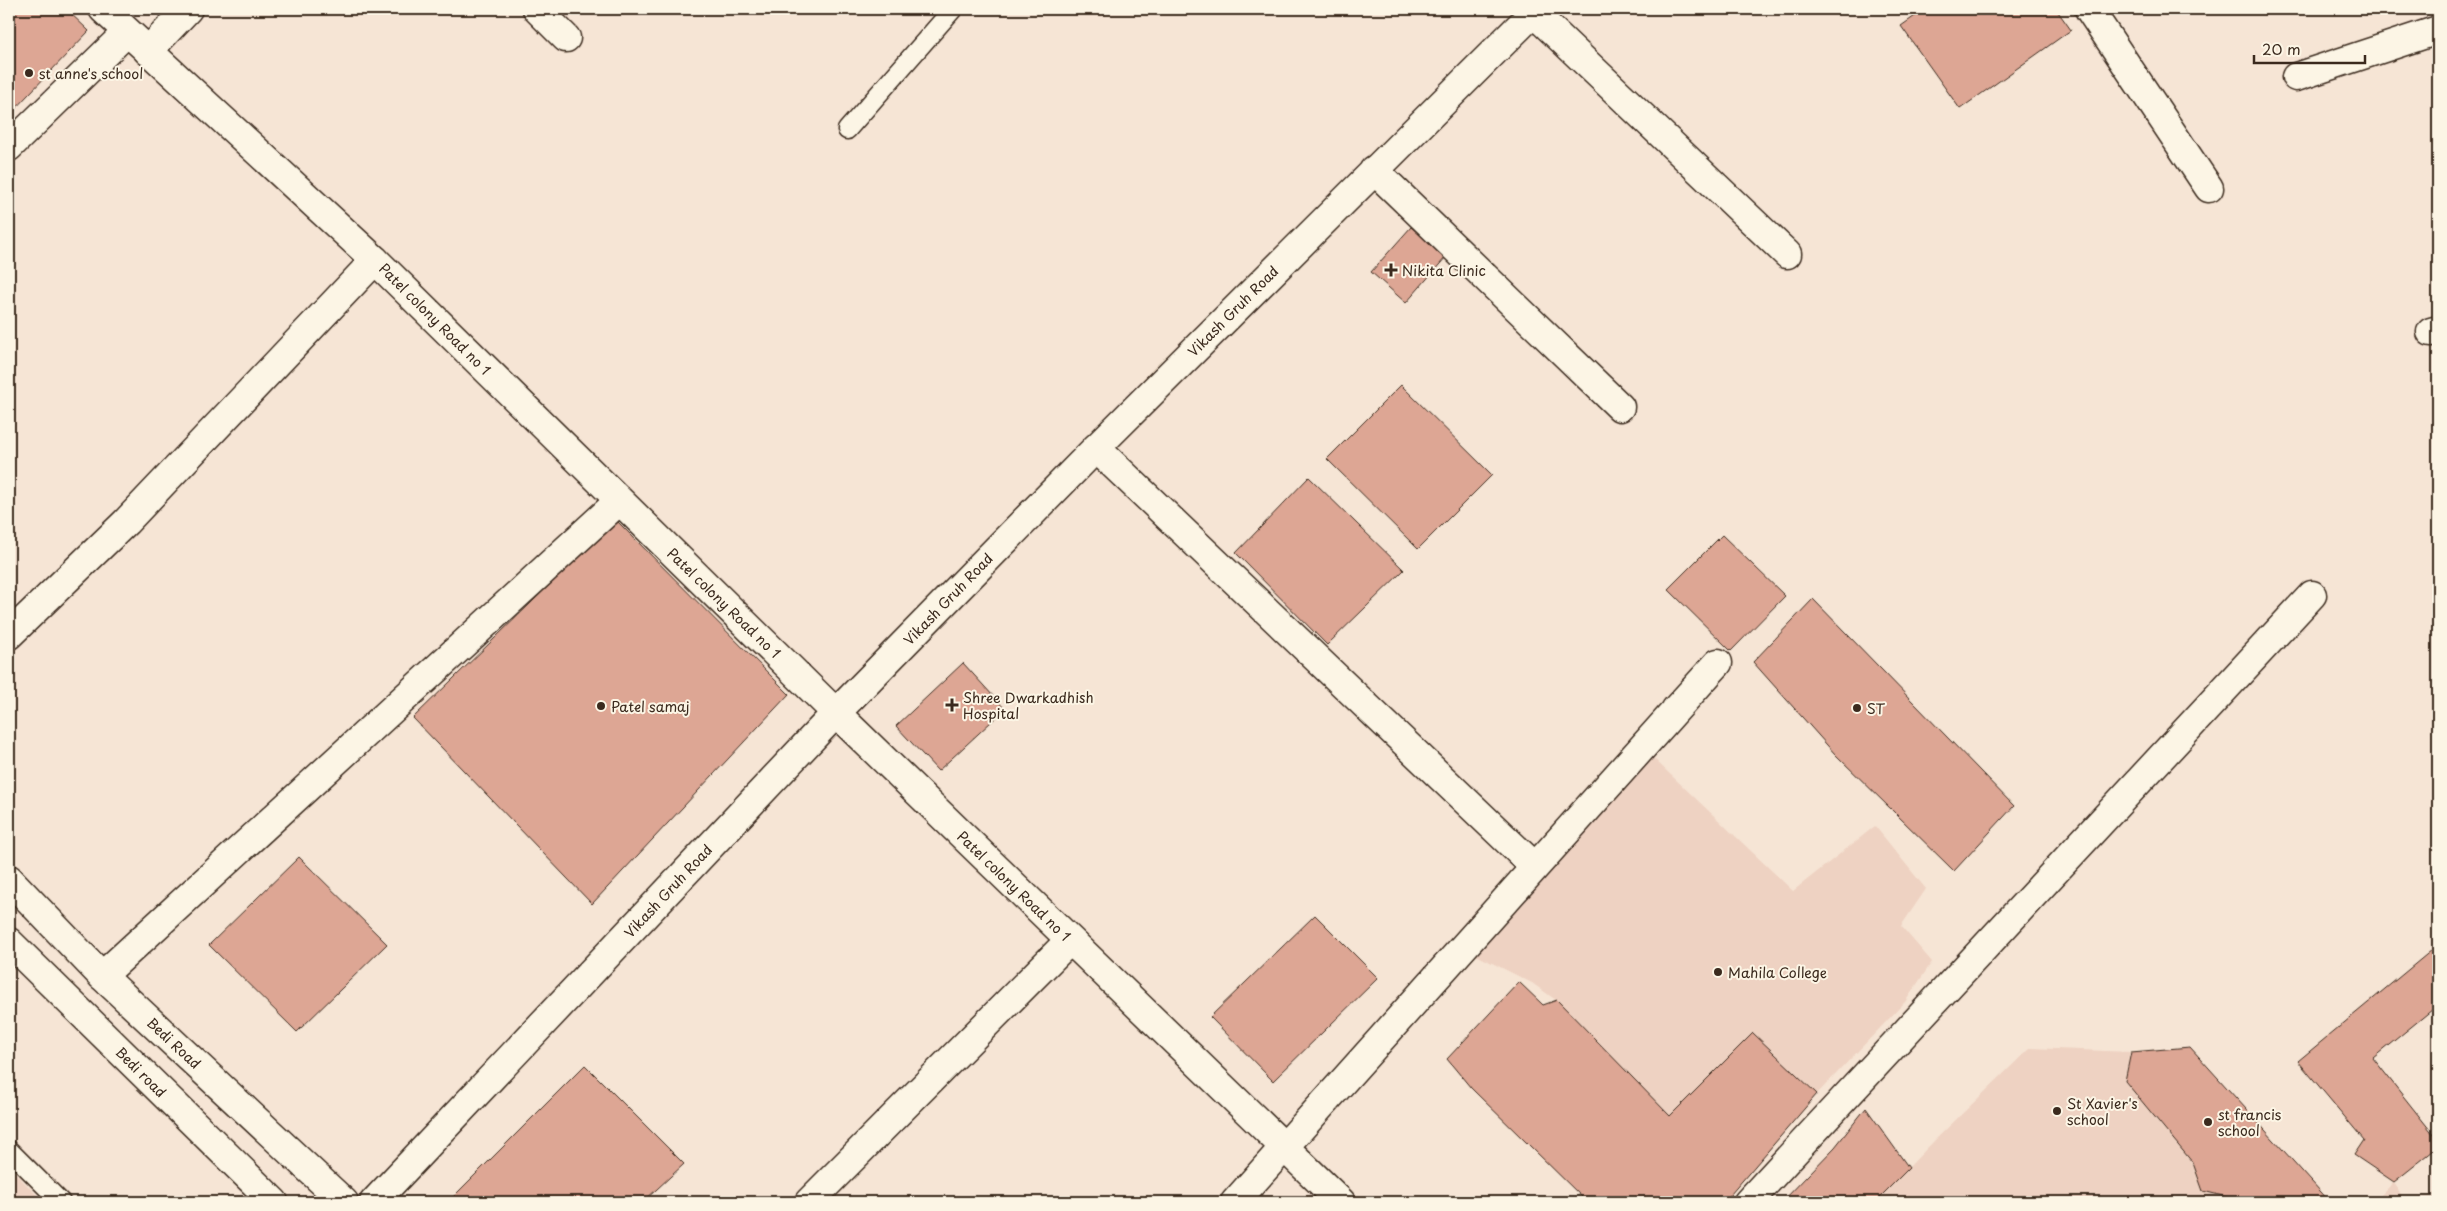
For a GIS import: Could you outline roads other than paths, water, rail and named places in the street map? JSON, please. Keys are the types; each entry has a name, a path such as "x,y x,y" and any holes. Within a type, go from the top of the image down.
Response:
{"street":[{"name":"Patel colony Road no 1","path":"104,9 126,32 375,260 618,501 1284,1145 1340,1202"},
{"path":"148,51 188,9"},
{"path":"536,9 566,38"},
{"path":"2089,9 2209,188"},
{"path":"1535,11 1787,254"},
{"name":"Vikash Gruh Road","path":"374,1202 836,713 1096,448 1535,11"},
{"path":"2296,77 2438,30"},
{"path":"9,147 126,32"},
{"path":"1374,170 1620,407"},
{"path":"9,635 126,522 375,260"},
{"path":"1096,448 1534,866"},
{"path":"102,976 618,501"},
{"path":"1748,1202 2312,595"},
{"path":"1235,1202 1676,708"},
{"name":"Bedi Road","path":"9,879 102,976 344,1202"},
{"path":"809,1202 1070,940"},
{"name":"Bedi road","path":"9,942 274,1202"}],"lane":[{"path":"847,130 953,9"},
{"path":"9,1150 61,1202"}],"place":[{"name":"st anne's school","path":"29,73"},
{"name":"Nikita Clinic","path":"1391,270"},
{"name":"Shree Dwarkadhish Hospital","path":"952,705"},
{"name":"Patel samaj","path":"601,706"},
{"name":"ST","path":"1857,708"},
{"name":"Mahila College","path":"1718,972"},
{"name":"St Xavier's school","path":"2057,1111"},
{"name":"st francis school","path":"2208,1122"}]}
